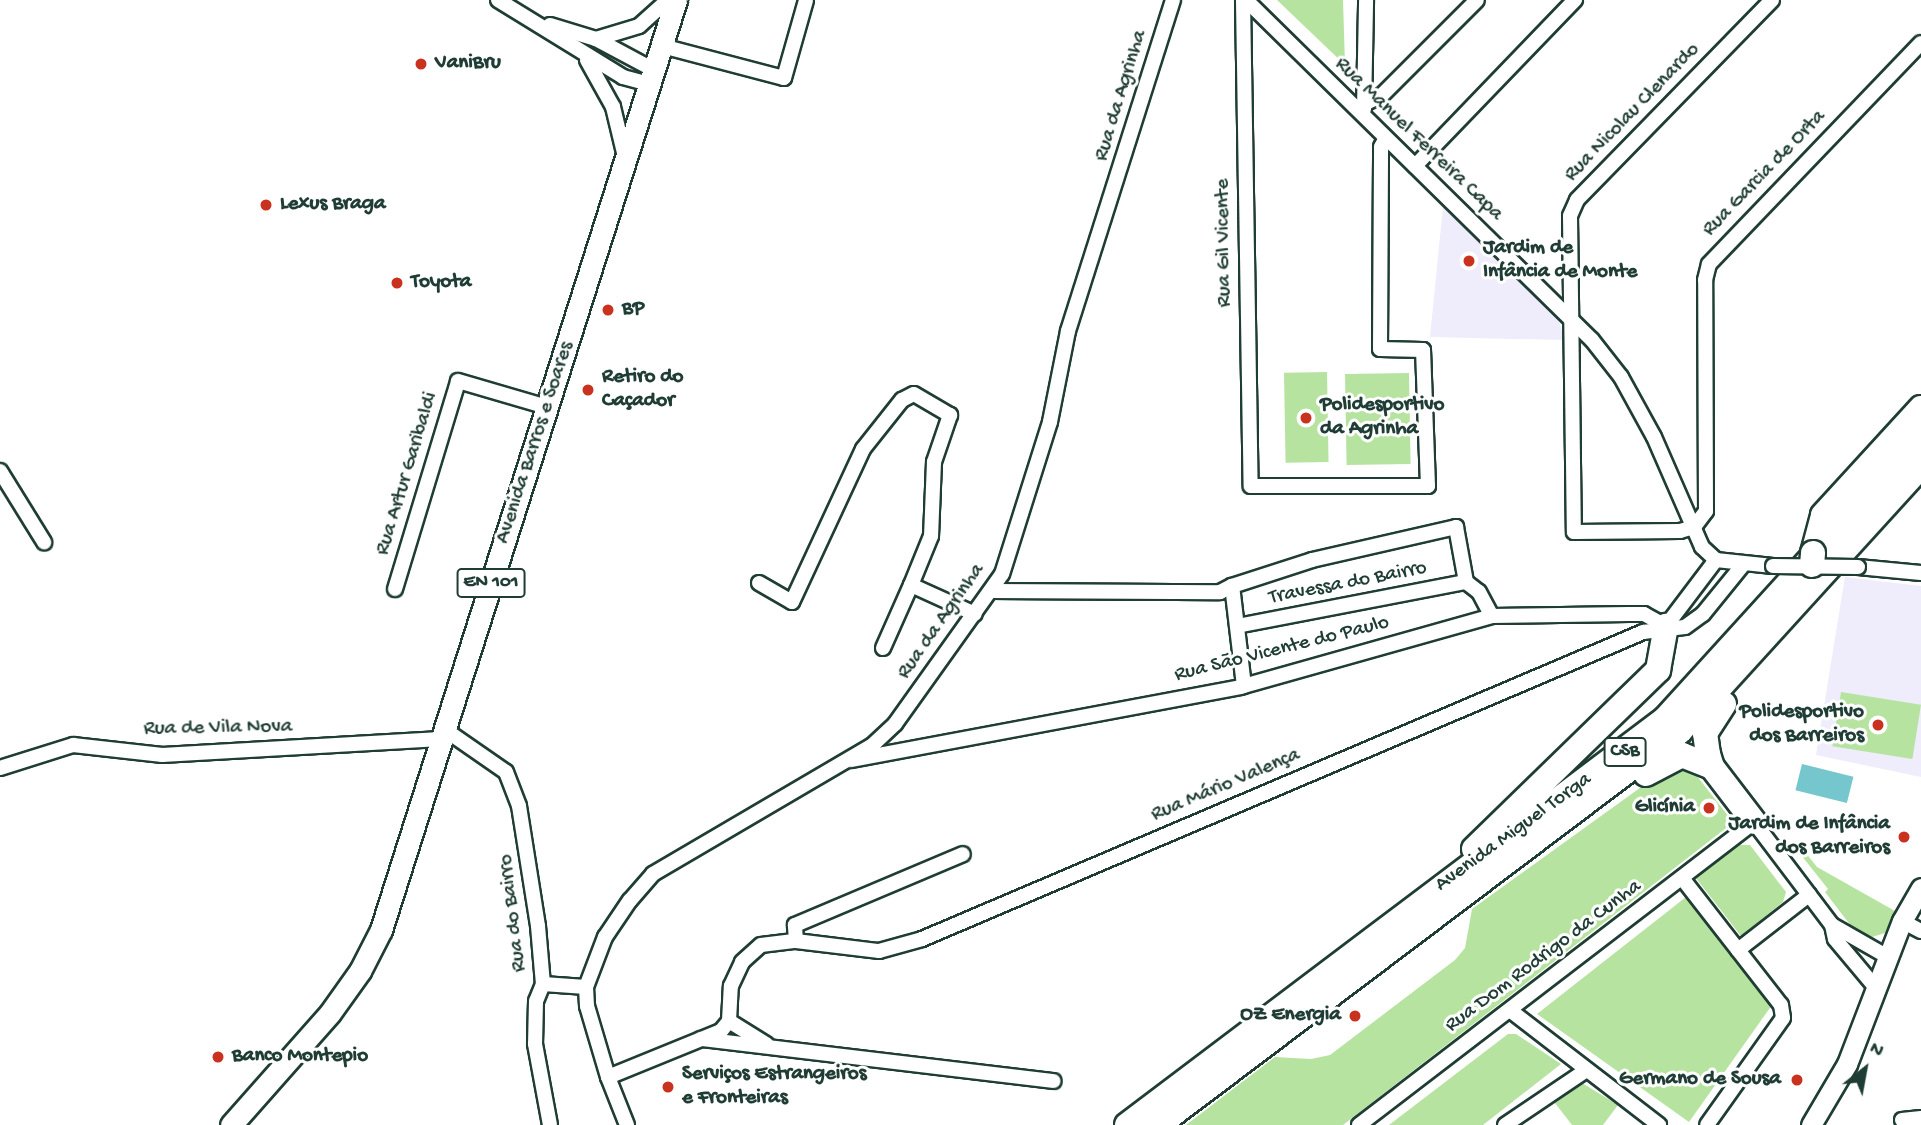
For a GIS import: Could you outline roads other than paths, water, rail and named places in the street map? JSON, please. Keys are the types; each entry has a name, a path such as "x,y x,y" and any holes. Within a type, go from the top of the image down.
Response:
{"highway":[{"path":"1812,561 1823,514 1921,408"},
{"name":"Avenida Miguel Torga","path":"1127,1125 1665,719 1921,438"},
{"name":"Avenida Miguel Torga","path":"1158,1125 1680,732 1921,466"},
{"path":"1436,890 1500,821 1658,670 1666,626"},
{"path":"1754,822 1712,767 1705,733 1709,721 1752,670 1765,639"},
{"path":"1563,821 1585,820 1664,761 1682,755 1712,767"}],"main road":[{"name":"Avenida Barros e Soares","path":"231,1125 330,1013 360,971 381,930 676,0"}],"street":[{"path":"498,0 525,6 537,21 579,51 623,77 652,77"},
{"path":"596,39 639,26 668,0"},
{"path":"662,46 784,78 806,0"},
{"name":"Rua da Agrinha","path":"613,1075 587,1006 586,987 605,937 653,874 887,732 1002,574 1050,422 1068,331 1173,0"},
{"name":"Rua Manuel Ferreira Capa","path":"1245,0 1364,111 1386,138 1569,317 1621,377 1654,437 1702,547 1716,560"},
{"name":"Rua Gil Vicente","path":"1245,0 1251,486 1428,486 1423,350 1380,348 1381,147 1386,138"},
{"path":"1364,111 1366,0"},
{"path":"1364,111 1477,0"},
{"path":"1415,166 1575,0"},
{"name":"Rua Nicolau Clenardo","path":"1694,527 1574,532 1569,317 1570,216 1577,200 1772,0"},
{"path":"537,21 596,39 652,77"},
{"name":"Rua Garcia de Orta","path":"1694,527 1708,500 1705,280 1709,264 1921,43"},
{"path":"579,51 607,92 626,159"},
{"name":"Rua Artur Garibaldi","path":"395,589 458,381 547,407"},
{"path":"759,583 792,602 863,449 902,400 914,394 950,415 934,462 931,536 883,648"},
{"path":"0,471 44,542"},
{"path":"991,591 1220,592 1312,560 1456,527 1466,582 1479,592 1492,615"},
{"path":"1666,626 1716,560 1742,566 1773,566 1812,561 1921,573"},
{"name":"Rua Mário Valença","path":"729,1021 731,986 742,962 761,946 796,941 879,951 922,939 1666,626 1685,627 1695,622 1742,566"},
{"name":"Travessa do Bairro","path":"1237,626 1466,582"},
{"path":"911,585 975,614"},
{"path":"1232,586 1244,686"},
{"name":"Rua São Vicente do Paulo","path":"842,761 906,752 1244,686 1492,615 1644,614 1666,626"},
{"path":"887,732 906,752"},
{"name":"Rua de Vila Nova","path":"0,768 74,745 162,755 443,734"},
{"name":"Rua do Bairro","path":"443,734 495,762 512,783 526,841 543,984 536,1001 535,1045 550,1125"},
{"path":"1754,822 1832,925 1888,957"},
{"name":"Rua Dom Rodrigo da Cunha","path":"1359,1125 1754,822"},
{"path":"796,941 795,925 963,854"},
{"path":"1682,878 1781,1005 1783,1018 1707,1125"},
{"path":"1811,1125 1847,1065 1902,921 1921,887"},
{"path":"1738,950 1809,895"},
{"path":"1902,921 1921,931"},
{"path":"1832,925 1835,939 1876,988"},
{"path":"543,984 586,987"},
{"path":"1511,1011 1584,1071 1659,1125"},
{"path":"627,1125 613,1075 721,1031 729,1021 778,1051"},
{"path":"700,1039 778,1051 1054,1082"},
{"path":"1505,1125 1584,1071"},
{"path":"1902,1120 1921,1118"}],"water":[{"path":"1802,764 1853,777 1847,803 1795,790"}],"place":[{"name":"VaniBru","path":"421,64"},
{"name":"Lexus Braga","path":"266,205"},
{"name":"Jardim de Infância de Monte","path":"1469,261"},
{"name":"Toyota","path":"397,283"},
{"name":"BP","path":"608,310"},
{"name":"Retiro do Caçador","path":"588,390"},
{"name":"Polidesportivo da Agrinha","path":"1306,418"},
{"name":"Polidesportivo dos Barreiros","path":"1878,725"},
{"name":"Glicínia","path":"1709,808"},
{"name":"Jardim de Infância dos Barreiros","path":"1904,837"},
{"name":"OZ Energia","path":"1355,1016"},
{"name":"Banco Montepio","path":"218,1057"},
{"name":"Germano de Sousa","path":"1797,1080"},
{"name":"Serviços Estrangeiros e Fronteiras","path":"668,1087"}]}
